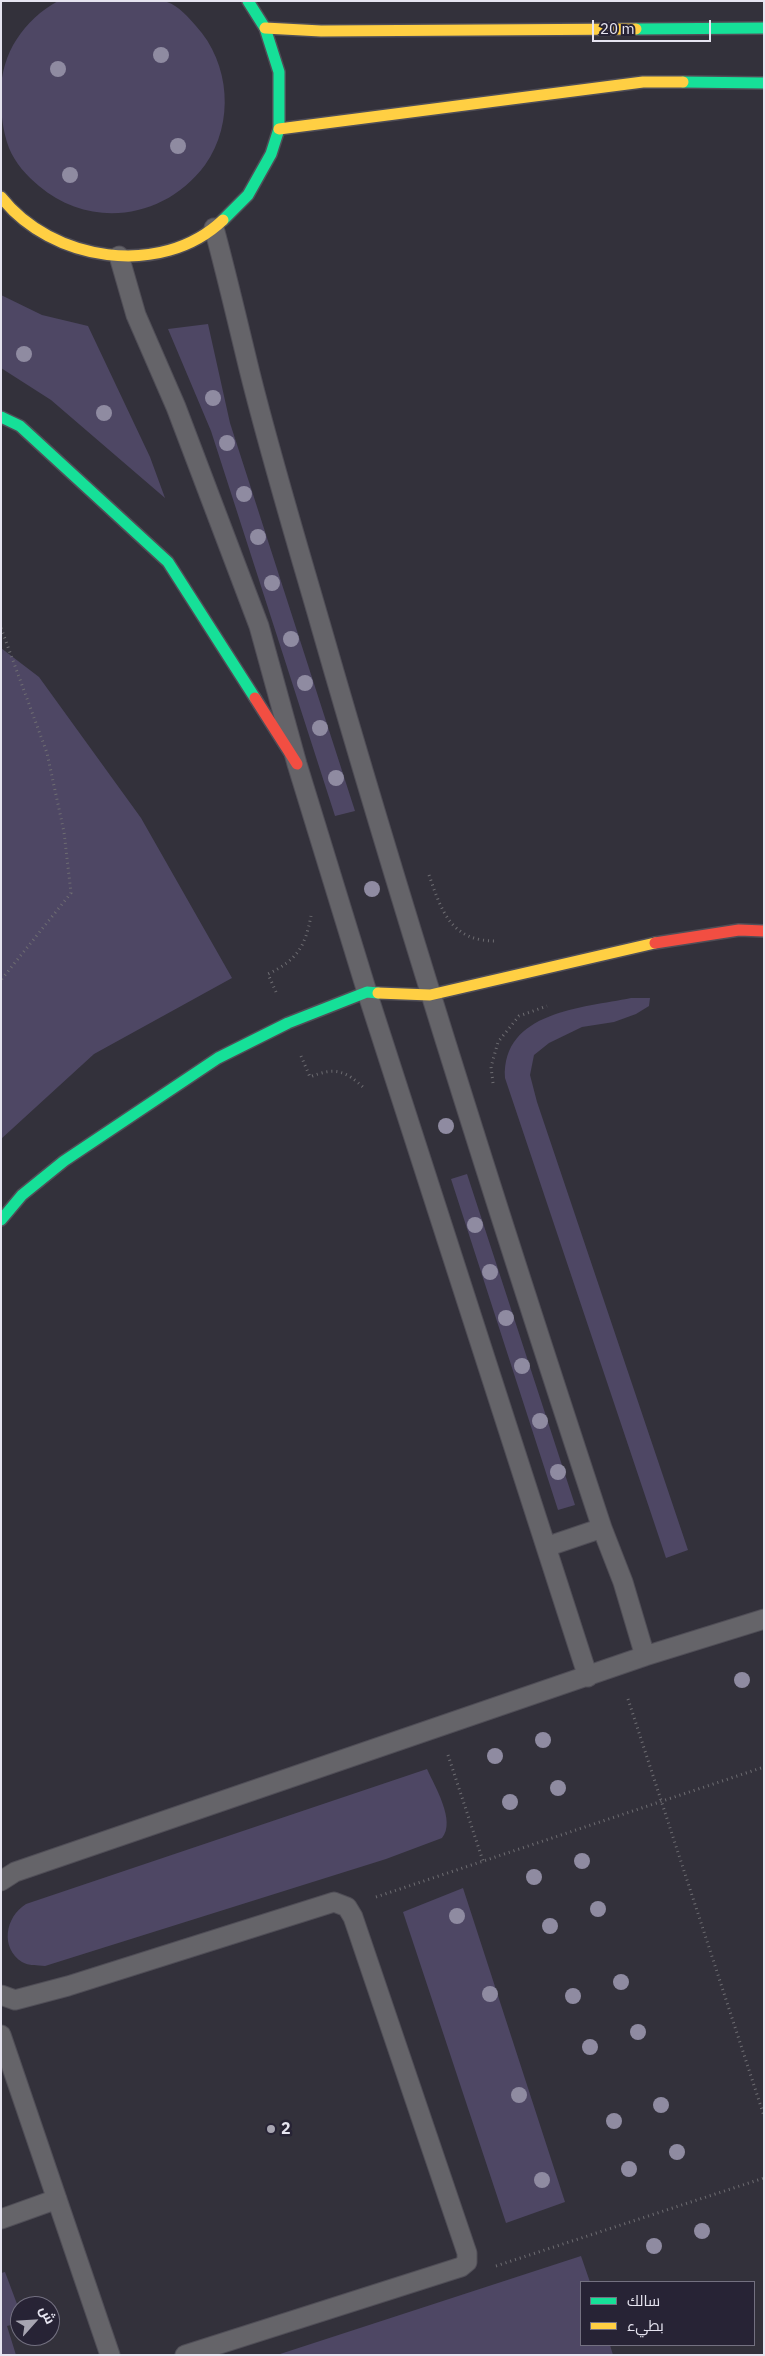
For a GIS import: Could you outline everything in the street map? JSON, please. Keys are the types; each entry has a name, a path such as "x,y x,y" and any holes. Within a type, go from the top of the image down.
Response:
{"street":[{"path":"3,202 40,232 78,250 119,256 153,254 185,244 214,228 248,195 271,154 279,129 279,72 265,28 248,1"},
{"path":"265,28 331,31 764,28"},
{"path":"279,129 643,82 764,83"},
{"path":"1,417 20,426 168,562 297,764"},
{"path":"1,1220 22,1195 64,1161 218,1058 288,1023 367,992 430,995 652,943 739,930 764,931"}],"lane":[{"path":"214,228 230,284 250,375 320,623 430,995 477,1147 602,1528 623,1582 645,1656"},
{"path":"119,256 136,315 176,407 260,626 297,764 367,992 588,1677"},
{"path":"546,1547 602,1528"},
{"path":"1,1881 15,1872 645,1656 764,1620"},
{"path":"1,1995 15,2000 103,1975 334,1902 347,1907 353,1917 467,2253 464,2265 378,2295 185,2355"},
{"path":"1,2035 110,2355"},
{"path":"1,2219 57,2199"}],"path":[{"path":"1,628 47,752 64,832 71,893 1,980"},
{"path":"628,1699 764,2116"},
{"path":"439,1728 483,1861"},
{"path":"347,1907 764,1767"},
{"path":"464,2265 491,2268 764,2178"}],"shaded area":[{"path":"58,1 167,2 183,12 207,41 216,57 222,75 224,112 221,131 215,148 205,165 189,183 170,197 149,207 126,212 104,213 81,209 59,200 39,186 26,174 15,159 9,148 3,127 1,93 5,64 10,51 25,28"},
{"path":"1,295 42,315 88,326 150,457 165,498 51,400 1,368"},
{"path":"208,324 230,423 355,811 335,816 211,431 168,329"},
{"path":"1,648 39,677 141,818 232,978 94,1054 1,1139"},
{"path":"631,998 650,998 649,1006 636,1014 614,1022 582,1027 549,1043 534,1055 530,1075 537,1102 688,1550 666,1558 505,1078 508,1056 517,1039 531,1026 569,1010"},
{"path":"467,1174 575,1505 558,1510 451,1179"},
{"path":"427,1769 446,1813 446,1831 442,1838 386,1859 45,1966 30,1965 22,1962 10,1949 8,1933 10,1924 13,1917 26,1904"},
{"path":"463,1888 565,2202 506,2223 403,1912"},
{"path":"581,2256 590,2281 580,2281 580,2346 610,2346 613,2355 277,2355"},
{"path":"5,2272 14,2296 10,2296 10,2325 7,2326 10,2336 10,2346 13,2346 16,2355 1,2355 1,2273"}],"traffic: fast":[{"path":"223,220 248,195 271,154 279,129 279,72 265,28 248,1"},
{"path":"636,29 764,28"},
{"path":"683,82 764,83"},
{"path":"1,417 20,426 168,562 255,698"},
{"path":"1,1220 22,1195 64,1161 218,1058 288,1023 367,992 378,993"}],"traffic: slow":[{"path":"265,28 321,31 636,29"},
{"path":"279,129 643,82 683,82"},
{"path":"1,197 22,219 48,236 77,248 108,255 139,256 169,250 198,239 223,220"},
{"path":"378,993 430,995 655,943"}],"traffic: jam":[{"path":"255,698 297,764"},
{"path":"655,943 739,930 764,931"}],"place":[{"name":"2","path":"271,2129"}]}
